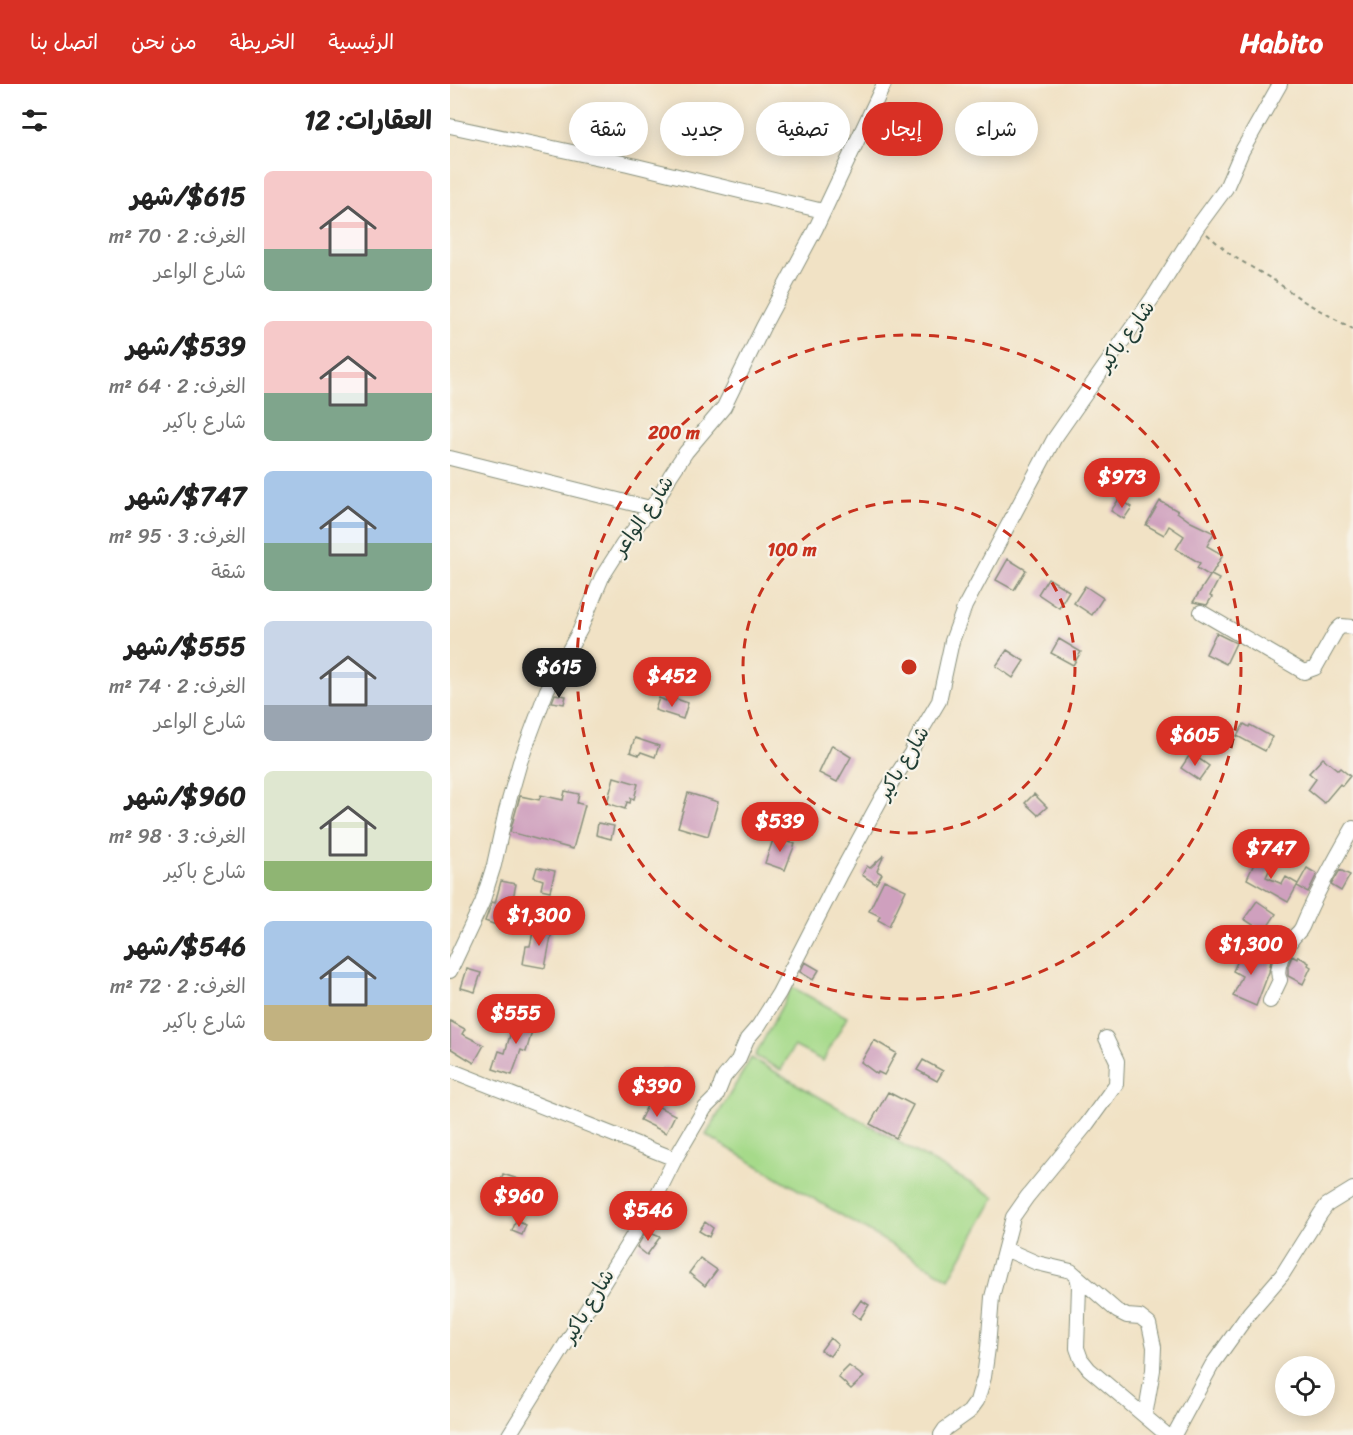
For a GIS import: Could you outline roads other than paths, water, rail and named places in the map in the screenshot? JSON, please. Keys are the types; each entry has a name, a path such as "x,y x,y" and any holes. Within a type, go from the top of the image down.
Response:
{"street":[{"name":"شارع الواعر","path":"450,971 482,903 494,865 513,786 547,690 580,630 602,577 686,452 724,407 763,327 815,230 884,84"},
{"name":"شارع باكير","path":"509,1435 652,1205 673,1159 705,1108 716,1096 724,1077 738,1060 747,1039 759,1025 779,993 882,797 911,753 917,738 939,701 952,641 965,606 1053,439 1156,293 1198,226 1226,188 1242,151 1280,84"},
{"path":"450,126 628,164 823,211"},
{"path":"450,458 650,508"},
{"path":"1201,612 1304,672 1315,668 1341,626 1353,627"},
{"path":"1270,1001 1280,980 1278,970 1283,956 1301,928 1328,870 1352,832"},
{"path":"941,1435 945,1429 969,1412 977,1401 987,1358 992,1297 1013,1217 1116,1084 1117,1061 1106,1038"},
{"path":"450,1070 673,1159"},
{"path":"1174,1435 1212,1365 1250,1312 1282,1275 1321,1213 1327,1205 1353,1189"},
{"path":"1005,1249 1036,1263 1071,1271 1117,1311 1127,1316 1140,1317 1149,1324 1154,1347 1153,1370 1145,1416"},
{"path":"1077,1276 1079,1286 1077,1348 1081,1359 1089,1369 1167,1435"}]}
